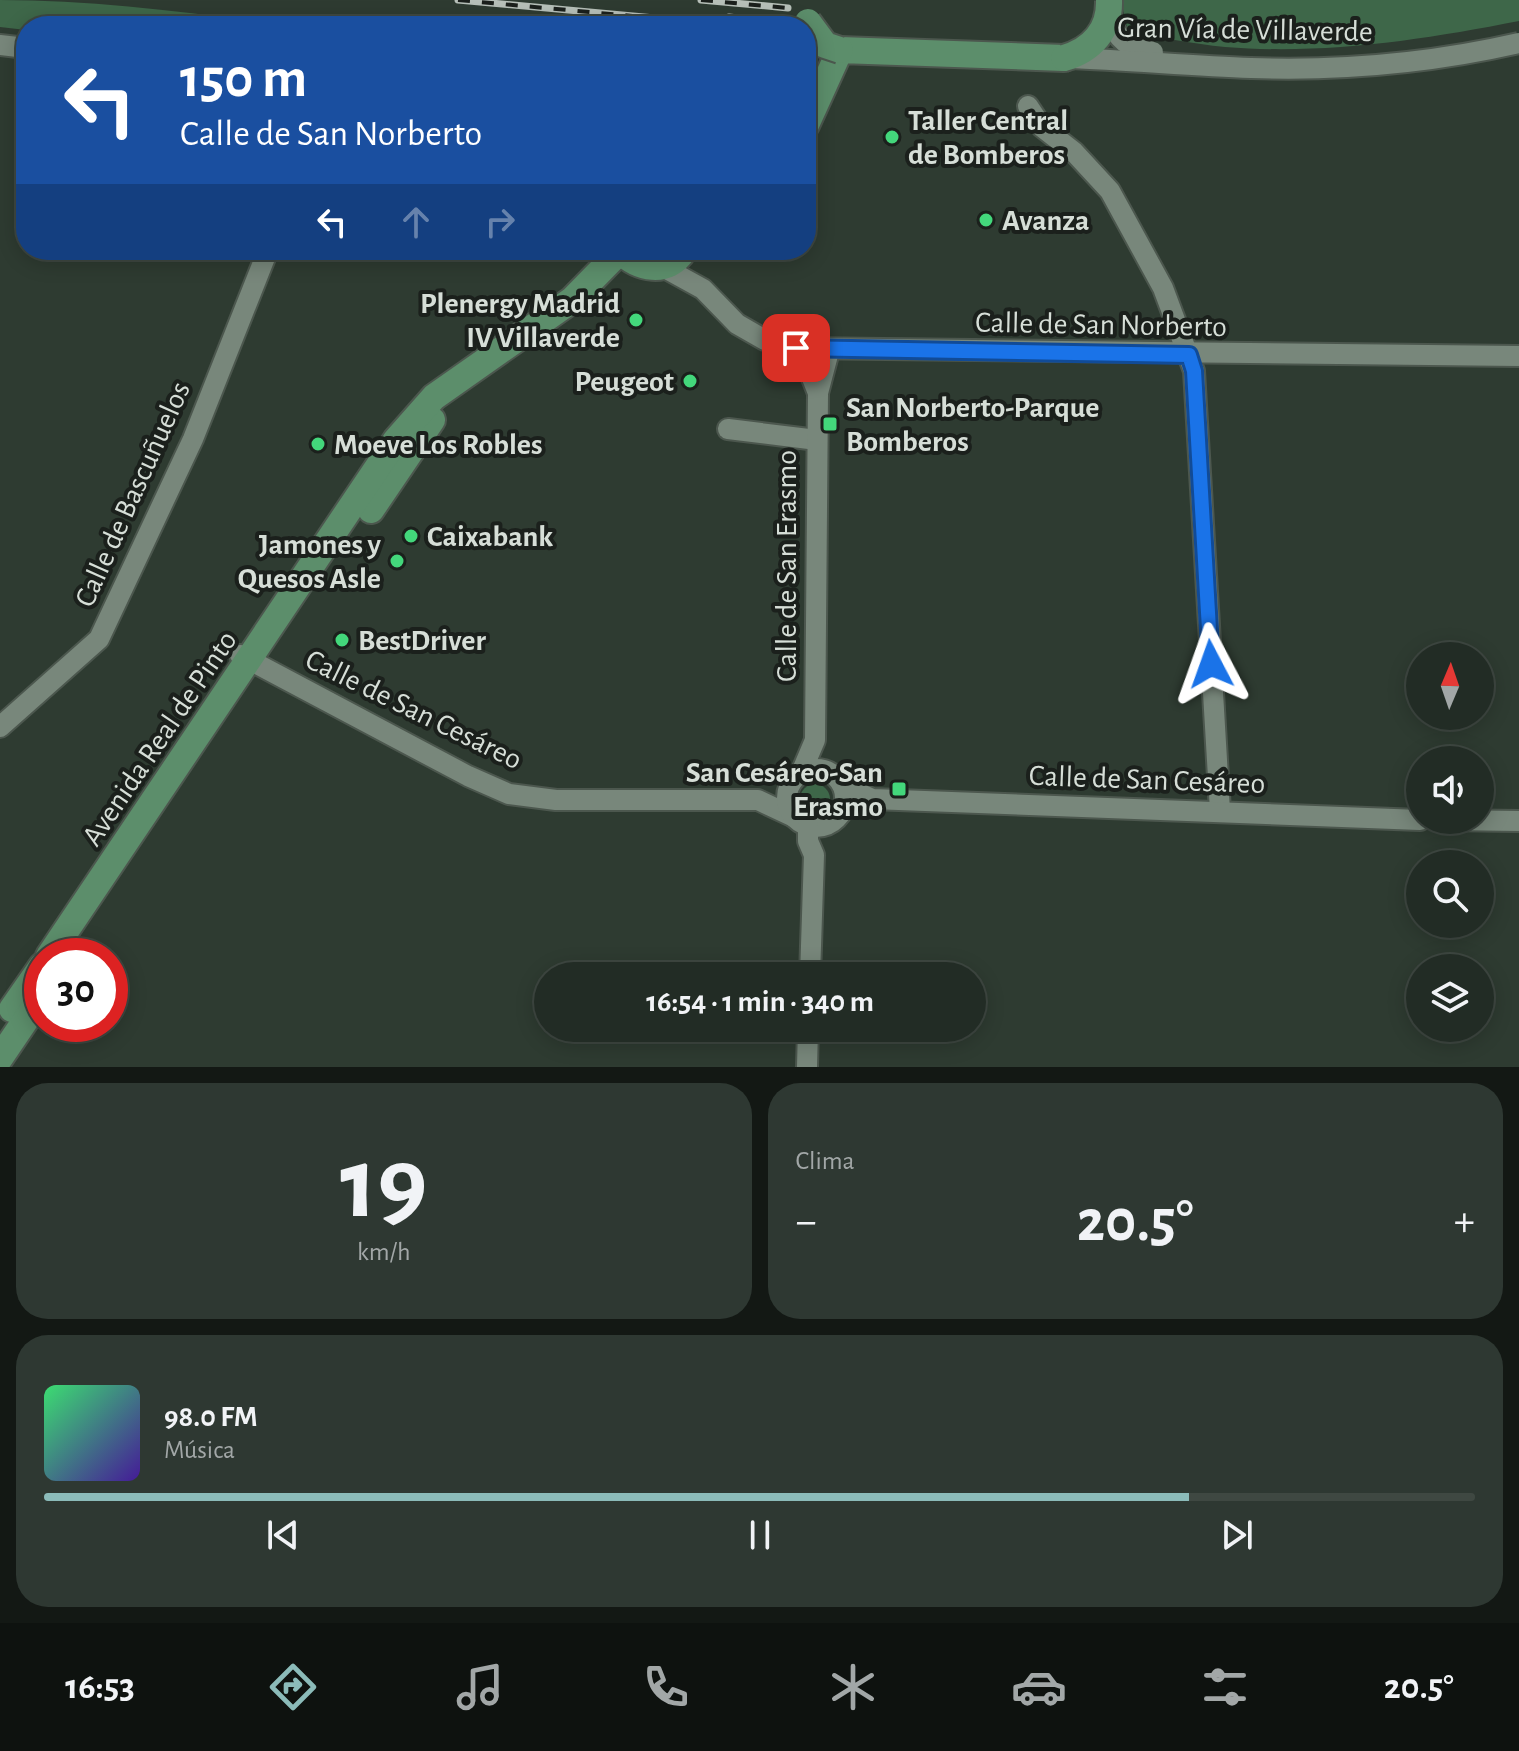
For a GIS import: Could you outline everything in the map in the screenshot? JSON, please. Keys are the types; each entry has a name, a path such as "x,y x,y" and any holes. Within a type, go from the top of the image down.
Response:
{"main road":[{"name":"Gran Vía de Villaverde","path":"840,50 1064,58 1090,47 1109,8"},
{"path":"816,31 825,45 840,50 816,103"},
{"name":"Avenida Real de Pinto","path":"61,938 251,661 396,440 434,397 572,300 618,260"},
{"path":"634,260 649,268 663,267 675,260"},
{"name":"Avenida Real de Pinto","path":"80,938 251,661"},
{"path":"0,1028 24,993"},
{"path":"0,1058 24,1023"}],"street":[{"name":"Gran Vía de Villaverde","path":"1109,8 1120,41 1132,48 1244,57 1412,52 1519,32"},
{"name":"Gran Vía de Villaverde","path":"1064,58 1253,68 1330,68 1412,62 1519,43"},
{"path":"1028,106 1042,127 1074,152 1110,191 1163,288 1194,371 1220,811"},
{"name":"Calle de Bascuñuelos","path":"0,727 81,659 99,639 193,439 264,260"},
{"name":"Calle de San Norberto","path":"694,260 703,289"},
{"name":"Calle de San Norberto","path":"663,267 703,289 737,324 775,344 829,351 1519,356"},
{"path":"775,344 808,368 818,393"},
{"name":"Calle de San Erasmo","path":"829,351 818,393 815,740 829,771"},
{"path":"728,429 817,440"},
{"name":"Calle de San Cesáreo","path":"251,661 509,794 556,800 758,800 808,823"},
{"name":"Calle de San Erasmo","path":"796,778 815,740"},
{"path":"808,823 835,820 844,808 843,786 829,771 813,769 796,778 787,800 822,840 814,855 810,962"},
{"name":"Calle de San Cesáreo","path":"758,800 796,778"},
{"name":"Calle de San Cesáreo","path":"843,786 872,799"},
{"name":"Calle de San Cesáreo","path":"844,808 872,799 1406,819"},
{"path":"1494,821 1519,821"},
{"path":"807,1067 808,1042"}],"green space":[{"path":"0,0 109,5 213,16 16,16 16,29 0,27"},
{"path":"1121,0 1519,0 1519,21 1373,44 1262,49 1213,46 1128,32"},
{"path":"815,784 821,785 829,793 829,805 821,813 815,814 809,813 801,805 800,799 801,793 809,785"}],"railway":[{"path":"458,0 633,16"},
{"path":"701,0 788,8"}],"place":[{"name":"Taller Central de Bomberos","path":"892,137"},
{"name":"Avanza","path":"986,220"},
{"name":"Plenergy Madrid IV Villaverde","path":"636,320"},
{"name":"Peugeot","path":"690,381"},
{"name":"San Norberto-Parque Bomberos","path":"830,424"},
{"name":"Moeve Los Robles","path":"318,444"},
{"name":"Caixabank","path":"411,536"},
{"name":"Jamones y Quesos Asle","path":"397,561"},
{"name":"BestDriver","path":"342,640"},
{"name":"San Cesáreo-San Erasmo","path":"899,789"}],"route":[{"path":"796,348 1189,355 1194,371 1211,664"}]}
